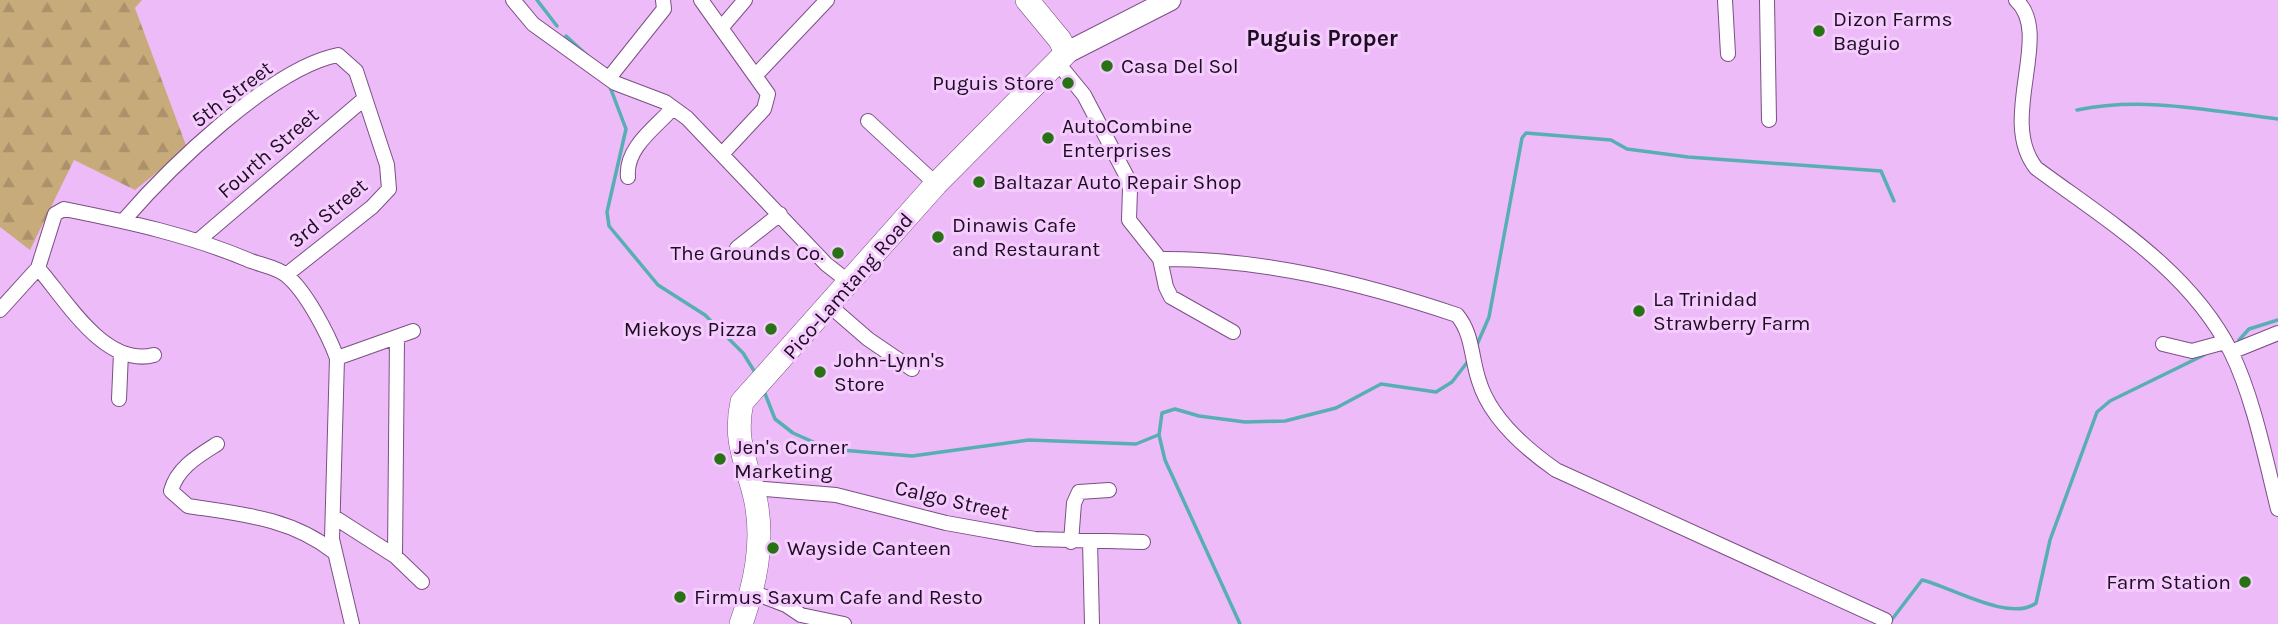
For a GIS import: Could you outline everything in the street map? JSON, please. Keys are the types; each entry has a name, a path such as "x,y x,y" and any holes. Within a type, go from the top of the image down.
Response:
{"main road":[{"path":"1027,0 1060,40 1061,57 1110,28 1170,0"},
{"name":"Pico-Lamtang Road","path":"741,624 758,569 756,505 738,444 737,426 741,402 830,306 936,184 1061,57"}],"street":[{"path":"513,0 533,24 609,78 673,108 723,153 826,264 849,282"},
{"path":"609,78 664,9 663,0"},
{"path":"701,0 768,94 768,103 723,153"},
{"path":"722,27 745,0"},
{"path":"757,75 827,0"},
{"path":"1725,0 1728,54"},
{"path":"1767,0 1769,120"},
{"path":"2016,0 2022,5 2029,24 2020,135 2027,157 2052,180 2138,241 2210,316 2228,347 2278,509"},
{"name":"5th Street","path":"124,220 153,187 234,115 262,93 321,58 338,55 348,61 356,71 364,99"},
{"path":"1061,57 1127,177 1129,221 1160,259 1171,297 1233,332"},
{"name":"Fourth Street","path":"200,239 364,99"},
{"name":"3rd Street","path":"286,275 372,207 389,190 387,165 364,99"},
{"path":"628,177 626,163 633,150 673,108"},
{"path":"868,121 936,184"},
{"path":"0,310 38,268 55,215 64,209 124,220 200,239 286,275 309,305 337,358 334,552 352,624"},
{"path":"737,248 780,214"},
{"path":"1160,259 1206,258 1321,277 1458,315 1467,326 1478,378 1485,397 1534,455 1556,470 1885,620"},
{"path":"38,268 96,336 121,353 143,358 154,355"},
{"path":"830,306 868,340 912,369"},
{"path":"337,358 413,331"},
{"path":"2163,344 2192,351 2228,347 2278,333"},
{"path":"395,556 397,338"},
{"path":"119,399 121,353"},
{"path":"217,444 195,457 174,480 171,491 176,498 188,506 280,521 313,536 334,552"},
{"name":"Calgo Street","path":"752,488 836,495 974,529 1071,542 1143,542"},
{"path":"1071,542 1074,503 1079,492 1109,490"},
{"path":"334,517 395,556 422,582"},
{"path":"1090,541 1093,624"},
{"path":"752,592 786,605 801,615 844,624"}],"green space":[{"path":"0,0 142,0 135,8 187,148 135,190 74,160 30,250 0,227"}],"waterway":[{"path":"537,0 557,26"},
{"path":"566,36 590,58"},
{"path":"610,87 626,129 607,212 609,226 658,285 705,315 743,353 756,374"},
{"path":"2077,110 2127,104 2152,105 2278,119"},
{"path":"1476,347 1489,317 1522,138 1526,133 1611,140 1627,149 1688,157 1881,171 1894,201"},
{"path":"2239,340 2249,329 2278,320"},
{"path":"1890,622 1922,580 1996,606 2025,608 2036,603 2050,540 2097,412 2110,401 2204,355"},
{"path":"1240,624 1165,460 1159,435 1162,413 1175,409 1199,416 1245,422 1285,421 1336,408 1381,384 1436,392 1452,382 1469,360"},
{"path":"764,391 775,419 793,433 829,449 912,456 1029,440 1136,444 1158,435"}],"place":[{"name":"Dizon Farms Baguio","path":"1819,31"},
{"name":"Casa Del Sol","path":"1107,66"},
{"name":"Puguis Store","path":"1068,83"},
{"name":"AutoCombine Enterprises","path":"1048,138"},
{"name":"Baltazar Auto Repair Shop","path":"979,182"},
{"name":"Dinawis Cafe and Restaurant","path":"938,237"},
{"name":"The Grounds Co.","path":"838,253"},
{"name":"La Trinidad Strawberry Farm","path":"1639,311"},
{"name":"Miekoys Pizza","path":"771,329"},
{"name":"John-Lynn's Store","path":"820,372"},
{"name":"Jen's Corner Marketing","path":"720,459"},
{"name":"Wayside Canteen","path":"773,548"},
{"name":"Farm Station","path":"2245,582"},
{"name":"Firmus Saxum Cafe and Resto","path":"680,597"}],"district":[{"name":"Puguis Proper","path":"1322,38"}]}
